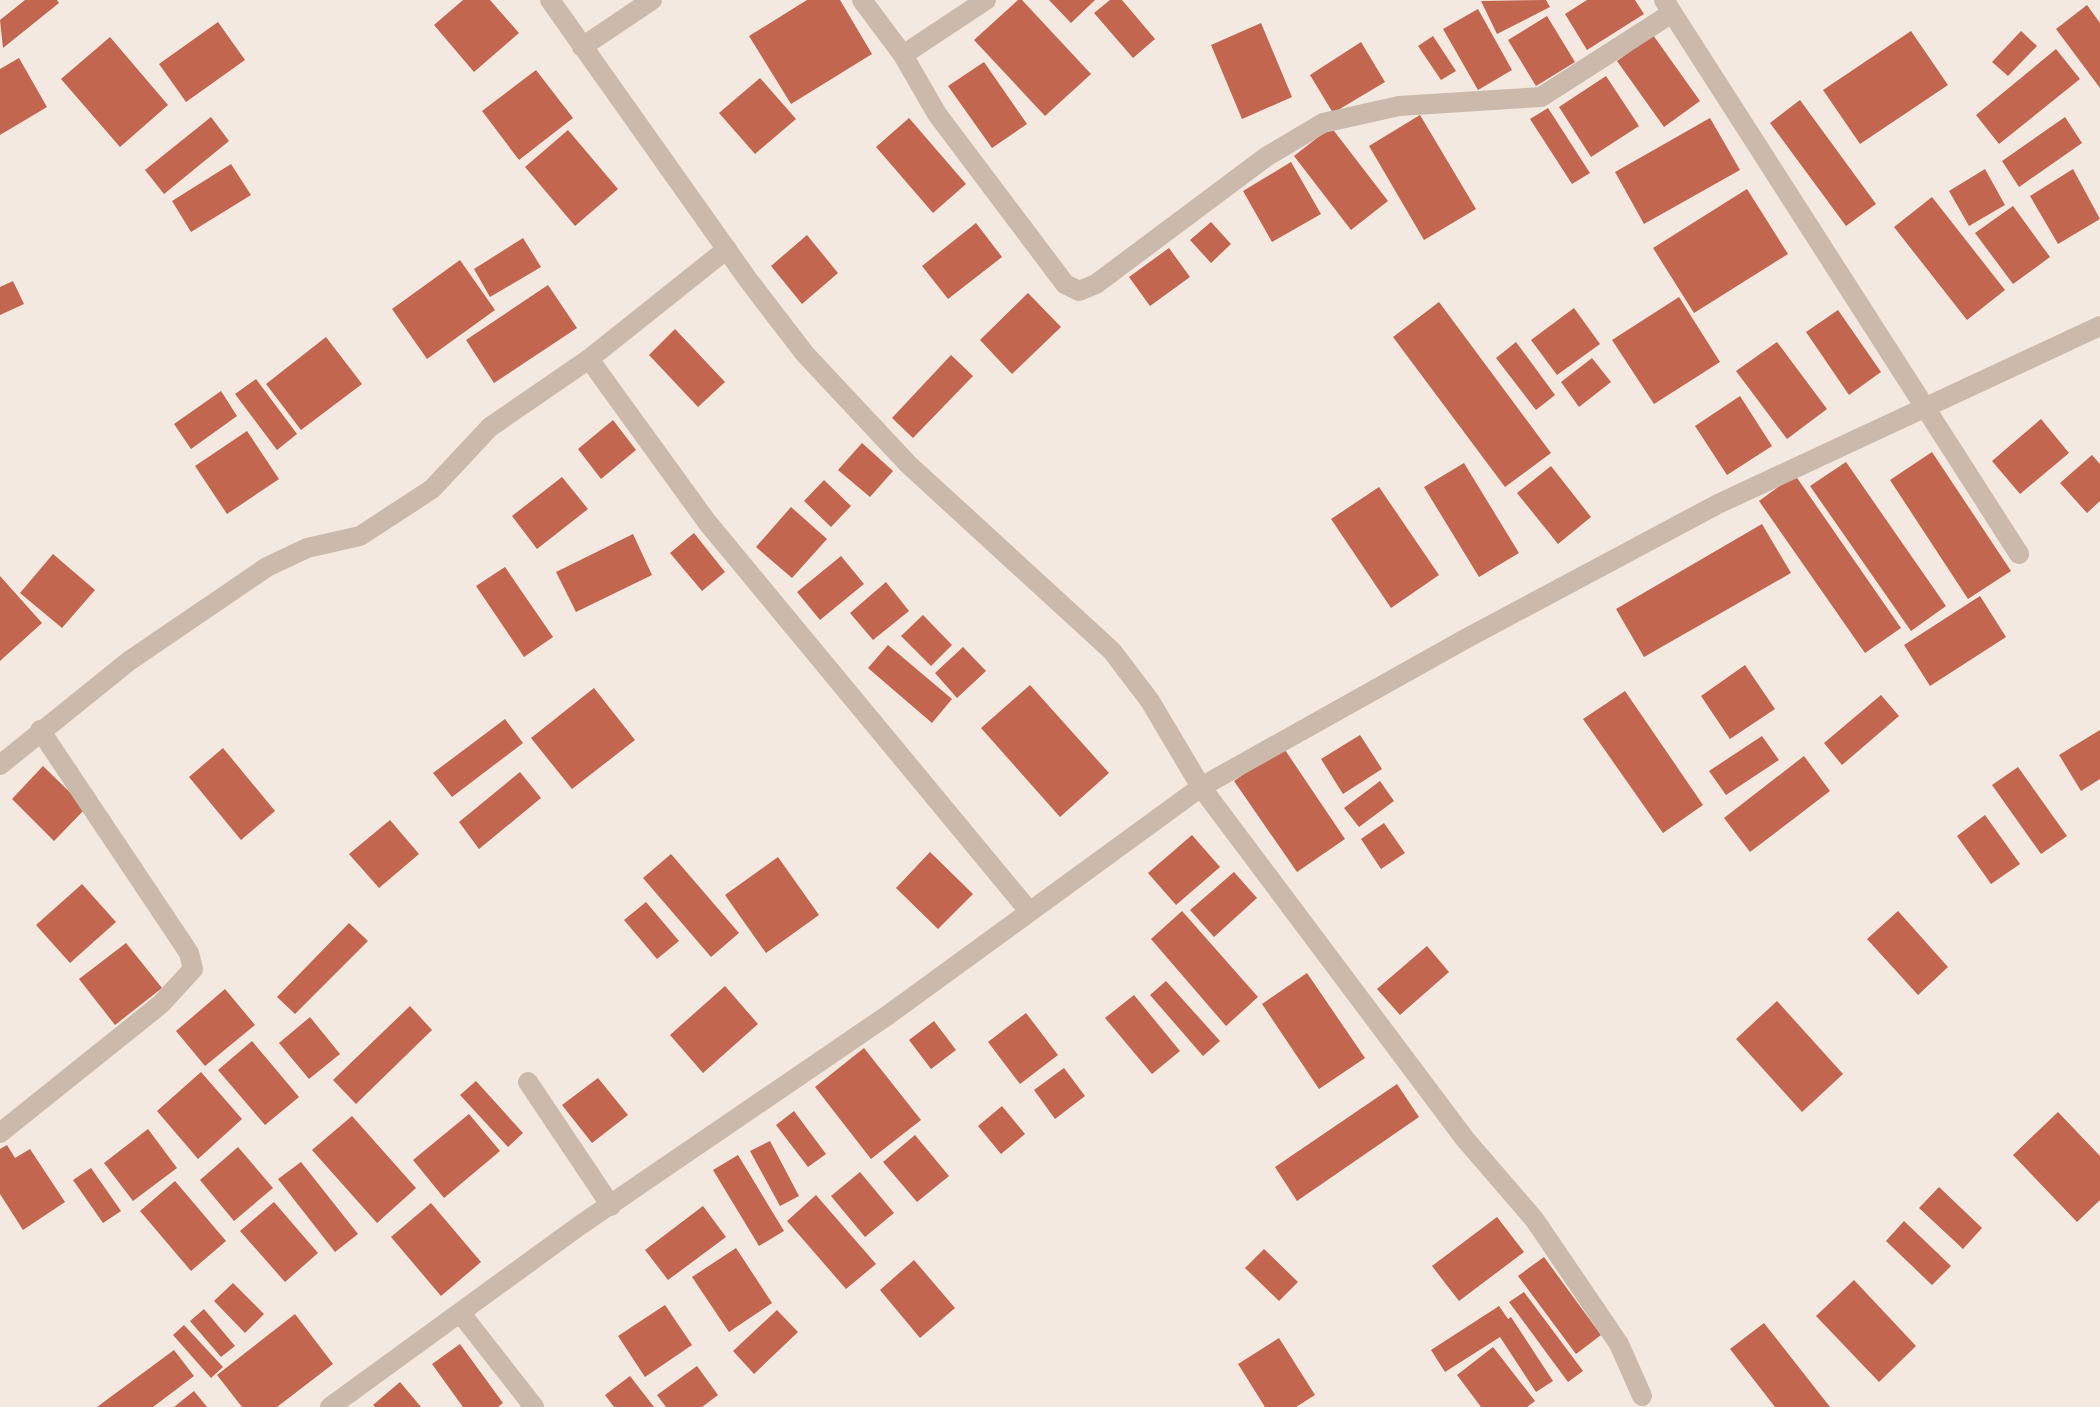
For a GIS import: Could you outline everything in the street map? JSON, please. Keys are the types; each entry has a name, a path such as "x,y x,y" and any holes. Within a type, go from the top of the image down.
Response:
{"street":[{"path":"550,0 805,354 866,422 1112,651 1150,701 1201,787 1465,1139 1534,1219 1619,1344 1642,1396"},
{"path":"582,47 652,0"},
{"path":"862,0 903,55 937,114 1065,284 1079,291 1096,284 1266,157 1323,123 1399,106 1541,97 1668,6 1922,408 2019,554"},
{"path":"903,55 986,0"},
{"path":"0,765 129,661 284,556 360,536 378,527 446,477 490,427 589,359 727,249"},
{"path":"330,1407 611,1206 888,1015 1201,787 1690,518 2100,326"},
{"path":"589,359 707,522 1029,911"},
{"path":"5,1129 161,1004 193,969 189,953 40,730"},
{"path":"528,1082 611,1206"},
{"path":"462,1315 534,1407"}],"building":[{"path":"25,0 57,0 59,3 3,48 0,20"},
{"path":"463,0 490,0 519,33 474,72 434,25"},
{"path":"807,0 840,0 872,54 791,104 749,36"},
{"path":"1018,0 1022,0 1091,74 1045,116 974,40"},
{"path":"1049,0 1095,0 1071,23"},
{"path":"1110,0 1122,0 1155,39 1133,58 1094,13"},
{"path":"1546,0 1550,7 1497,34 1481,1"},
{"path":"1587,0 1635,0 1644,14 1587,50 1565,14"},
{"path":"2087,5 2100,23 2100,88 2056,29"},
{"path":"1478,9 1512,70 1478,90 1443,29"},
{"path":"1547,16 1575,62 1536,86 1508,40"},
{"path":"218,22 245,60 186,102 159,64"},
{"path":"1261,23 1292,97 1242,119 1211,45"},
{"path":"1911,31 1948,85 1860,144 1823,90"},
{"path":"2021,31 2037,46 2008,76 1992,62"},
{"path":"1653,35 1700,101 1664,127 1617,61"},
{"path":"1433,36 1456,71 1441,80 1418,46"},
{"path":"110,37 168,105 120,147 61,79"},
{"path":"1361,42 1385,82 1333,113 1310,75"},
{"path":"2056,49 2080,79 1999,144 1976,115"},
{"path":"19,58 47,107 0,135 0,69"},
{"path":"984,62 1027,124 992,148 948,86"},
{"path":"536,70 573,118 519,160 482,111"},
{"path":"1606,76 1639,126 1591,157 1559,107"},
{"path":"760,78 796,119 755,154 719,113"},
{"path":"1800,100 1876,204 1846,226 1770,123"},
{"path":"1548,108 1590,173 1572,184 1530,119"},
{"path":"1420,115 1476,209 1424,240 1369,146"},
{"path":"211,117 229,141 164,194 145,170"},
{"path":"2065,117 2082,143 2019,187 2002,161"},
{"path":"909,118 966,184 933,213 876,147"},
{"path":"1710,118 1740,170 1644,224 1615,172"},
{"path":"1331,127 1388,201 1351,230 1294,156"},
{"path":"568,130 618,189 575,226 525,167"},
{"path":"1291,162 1321,214 1272,242 1243,191"},
{"path":"231,164 251,195 191,232 172,201"},
{"path":"1985,169 2005,205 1969,226 1949,191"},
{"path":"2073,169 2100,219 2058,244 2030,196"},
{"path":"1747,189 1788,254 1694,313 1653,248"},
{"path":"1932,197 2005,290 1967,320 1894,227"},
{"path":"2013,206 2050,257 2013,284 1975,233"},
{"path":"1211,222 1231,244 1211,263 1190,240"},
{"path":"976,223 1002,257 948,299 922,266"},
{"path":"807,235 838,273 802,304 771,266"},
{"path":"523,238 541,267 490,297 474,269"},
{"path":"1169,248 1190,277 1150,306 1129,277"},
{"path":"460,260 495,310 427,359 392,309"},
{"path":"13,281 24,304 0,315 0,287"},
{"path":"548,285 577,328 494,383 466,340"},
{"path":"1028,293 1061,327 1012,374 980,340"},
{"path":"1679,297 1720,362 1654,404 1612,340"},
{"path":"1439,302 1551,453 1505,487 1393,337"},
{"path":"1574,308 1600,344 1557,375 1531,340"},
{"path":"1838,310 1881,372 1849,395 1806,332"},
{"path":"675,329 725,382 698,407 649,355"},
{"path":"326,337 362,384 301,430 266,384"},
{"path":"1516,342 1555,395 1536,410 1496,358"},
{"path":"1777,342 1827,409 1787,439 1736,371"},
{"path":"951,355 973,376 913,438 892,418"},
{"path":"1592,358 1611,382 1579,407 1561,382"},
{"path":"256,379 297,434 277,450 235,394"},
{"path":"221,391 237,416 191,449 174,424"},
{"path":"1740,396 1772,446 1727,475 1695,426"},
{"path":"2041,419 2069,453 2020,494 1992,461"},
{"path":"613,420 636,450 601,479 578,449"},
{"path":"247,431 279,479 227,514 195,466"},
{"path":"862,443 893,471 870,497 838,470"},
{"path":"1932,452 2011,571 1968,599 1890,480"},
{"path":"2092,455 2100,464 2100,501 2087,513 2060,483"},
{"path":"1846,462 1946,606 1911,631 1810,486"},
{"path":"1464,463 1519,553 1479,577 1424,487"},
{"path":"1551,466 1591,517 1558,544 1517,493"},
{"path":"1795,475 1901,628 1865,653 1759,501"},
{"path":"562,477 588,509 537,549 512,516"},
{"path":"824,480 851,506 831,527 804,501"},
{"path":"1379,487 1439,575 1391,608 1331,519"},
{"path":"791,507 827,539 792,578 756,547"},
{"path":"1762,524 1791,573 1644,657 1616,609"},
{"path":"694,533 725,572 702,591 670,553"},
{"path":"633,534 652,575 576,612 556,572"},
{"path":"53,554 95,590 62,628 20,593"},
{"path":"841,556 864,584 820,620 797,592"},
{"path":"505,567 553,637 524,657 476,586"},
{"path":"0,576 42,623 0,661"},
{"path":"886,582 909,611 873,640 850,613"},
{"path":"1980,596 2006,637 1930,686 1904,645"},
{"path":"923,615 952,645 931,666 901,636"},
{"path":"888,645 952,699 932,723 868,668"},
{"path":"963,647 986,671 957,698 935,673"},
{"path":"1745,665 1775,709 1730,739 1701,696"},
{"path":"1030,685 1109,773 1060,817 981,728"},
{"path":"594,688 635,740 572,789 531,738"},
{"path":"1625,691 1703,805 1663,833 1583,719"},
{"path":"1881,695 1899,716 1842,765 1824,743"},
{"path":"505,719 523,743 452,797 433,773"},
{"path":"2100,730 2100,779 2081,791 2059,755"},
{"path":"1360,735 1382,769 1343,794 1321,759"},
{"path":"1762,736 1779,760 1726,795 1709,771"},
{"path":"1283,747 1345,839 1297,872 1234,781"},
{"path":"223,748 275,811 241,840 189,777"},
{"path":"1804,756 1830,791 1750,852 1724,818"},
{"path":"43,766 86,808 54,841 12,799"},
{"path":"2018,767 2067,836 2041,854 1992,785"},
{"path":"520,772 541,798 479,849 459,822"},
{"path":"1380,781 1394,801 1359,827 1344,808"},
{"path":"1985,815 2020,864 1991,884 1957,836"},
{"path":"390,820 419,854 379,888 349,854"},
{"path":"1384,823 1405,853 1381,869 1361,839"},
{"path":"1192,835 1220,867 1176,905 1148,873"},
{"path":"930,852 973,894 938,929 896,888"},
{"path":"671,854 739,933 711,957 643,878"},
{"path":"778,857 819,915 766,953 725,895"},
{"path":"1234,872 1257,898 1214,937 1190,910"},
{"path":"82,884 116,922 70,963 36,925"},
{"path":"646,902 679,941 657,959 624,920"},
{"path":"1182,911 1258,997 1226,1026 1151,939"},
{"path":"1898,911 1948,967 1918,995 1867,939"},
{"path":"349,923 368,941 295,1014 277,997"},
{"path":"126,943 162,988 115,1025 79,979"},
{"path":"1427,946 1449,972 1400,1015 1377,989"},
{"path":"1307,973 1365,1058 1319,1089 1262,1004"},
{"path":"1166,981 1220,1041 1203,1056 1150,995"},
{"path":"725,986 758,1024 703,1073 670,1035"},
{"path":"225,989 255,1025 205,1066 176,1031"},
{"path":"1134,995 1180,1051 1152,1074 1105,1018"},
{"path":"1777,1001 1843,1074 1802,1112 1736,1039"},
{"path":"410,1006 432,1030 356,1104 333,1080"},
{"path":"1026,1013 1058,1055 1020,1084 988,1042"},
{"path":"310,1017 340,1054 309,1079 279,1043"},
{"path":"934,1021 956,1050 931,1069 909,1040"},
{"path":"252,1041 299,1097 265,1125 218,1070"},
{"path":"864,1048 921,1120 871,1159 815,1087"},
{"path":"1064,1068 1085,1096 1055,1119 1034,1090"},
{"path":"201,1072 242,1119 198,1159 157,1111"},
{"path":"598,1078 628,1115 592,1143 562,1105"},
{"path":"476,1081 523,1133 508,1147 460,1095"},
{"path":"1397,1084 1419,1117 1297,1201 1275,1167"},
{"path":"1002,1106 1025,1134 1001,1154 978,1126"},
{"path":"794,1111 826,1154 808,1167 776,1125"},
{"path":"2058,1112 2100,1156 2100,1200 2077,1222 2013,1155"},
{"path":"469,1114 500,1151 444,1198 413,1160"},
{"path":"352,1116 416,1188 377,1223 312,1150"},
{"path":"148,1129 177,1168 133,1201 104,1163"},
{"path":"915,1135 949,1176 917,1202 883,1162"},
{"path":"770,1141 799,1196 780,1206 750,1151"},
{"path":"7,1145 15,1158 30,1149 65,1202 23,1230 0,1194 0,1149"},
{"path":"238,1147 273,1188 234,1221 200,1180"},
{"path":"738,1155 784,1231 759,1246 713,1170"},
{"path":"301,1162 358,1234 335,1252 278,1179"},
{"path":"91,1168 121,1211 103,1223 73,1180"},
{"path":"860,1172 894,1213 865,1237 831,1196"},
{"path":"175,1181 226,1241 191,1271 140,1211"},
{"path":"1939,1187 1982,1228 1963,1249 1919,1208"},
{"path":"816,1195 876,1264 846,1289 787,1221"},
{"path":"274,1202 318,1253 285,1282 240,1231"},
{"path":"431,1203 481,1262 441,1296 391,1237"},
{"path":"703,1206 726,1237 668,1280 645,1250"},
{"path":"1497,1217 1524,1252 1459,1301 1432,1266"},
{"path":"1904,1221 1951,1266 1932,1285 1886,1241"},
{"path":"736,1248 772,1303 729,1332 692,1277"},
{"path":"1264,1249 1298,1282 1279,1301 1245,1268"},
{"path":"1544,1257 1601,1335 1576,1354 1518,1276"},
{"path":"914,1260 955,1308 920,1338 880,1290"},
{"path":"1854,1280 1916,1346 1879,1382 1816,1316"},
{"path":"233,1283 264,1314 245,1333 214,1301"},
{"path":"1524,1292 1583,1371 1568,1382 1509,1302"},
{"path":"665,1305 692,1345 645,1377 618,1336"},
{"path":"1499,1306 1508,1319 1511,1317 1553,1381 1536,1392 1500,1337 1445,1372 1431,1350"},
{"path":"204,1309 235,1346 221,1357 190,1321"},
{"path":"777,1310 798,1332 754,1374 733,1351"},
{"path":"295,1314 333,1364 277,1407 242,1407 217,1375"},
{"path":"1764,1323 1830,1407 1775,1407 1730,1349"},
{"path":"184,1325 223,1367 211,1378 173,1335"},
{"path":"1279,1338 1315,1395 1296,1407 1265,1407 1238,1364"},
{"path":"460,1344 503,1403 498,1407 463,1407 432,1364"},
{"path":"1493,1347 1535,1401 1527,1407 1481,1407 1457,1375"},
{"path":"174,1350 194,1376 153,1407 97,1407"},
{"path":"697,1366 718,1395 702,1407 666,1407 657,1395"},
{"path":"630,1376 654,1407 614,1407 605,1395"},
{"path":"400,1382 421,1407 373,1405"},
{"path":"194,1391 207,1407 174,1407"}]}
